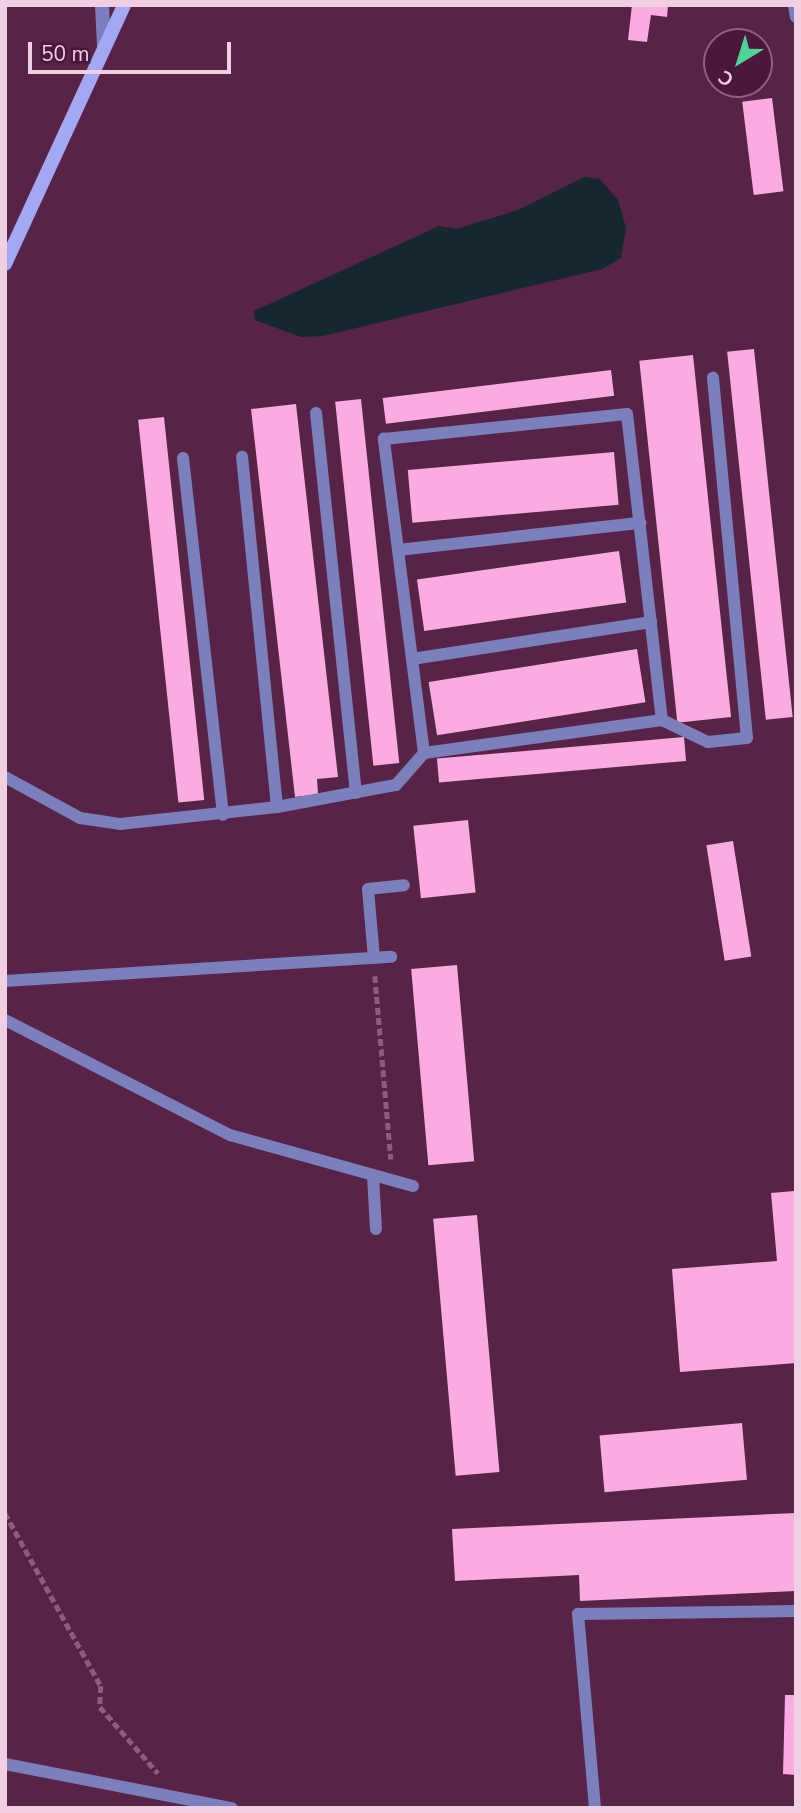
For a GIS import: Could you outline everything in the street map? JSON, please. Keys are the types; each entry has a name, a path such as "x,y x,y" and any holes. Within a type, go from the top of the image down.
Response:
{"main road":[{"path":"5,264 124,5"}],"street":[{"path":"102,5 104,46"}],"lane":[{"path":"794,5 796,17"},
{"path":"5,777 80,818 164,824 396,785 424,752 662,720 708,742 747,738 713,378"},
{"path":"316,413 356,793"},
{"path":"424,752 384,439 627,414 662,720"},
{"path":"242,457 277,807"},
{"path":"183,458 223,815"},
{"path":"398,550 640,523"},
{"path":"412,659 651,622"},
{"path":"374,958 369,889 404,885"},
{"path":"5,981 391,957"},
{"path":"5,1020 230,1135 413,1186"},
{"path":"373,1176 376,1229"},
{"path":"595,1808 578,1614 796,1611"},
{"path":"5,1764 178,1795 232,1808"}],"path":[{"path":"374,958 393,1181"},
{"path":"5,1513 101,1686 100,1707 178,1795"}],"water":[{"path":"584,177 600,179 618,200 626,228 621,258 602,269 323,336 301,337 255,320 254,311 439,226 456,229 518,210"}],"building":[{"path":"632,5 668,5 667,17 651,15 647,42 628,40"},
{"path":"772,98 783,191 754,195 742,102"},
{"path":"754,349 793,717 766,720 727,352"},
{"path":"693,355 731,717 677,723 639,361"},
{"path":"611,370 614,396 386,424 383,398"},
{"path":"361,399 399,763 373,766 335,402"},
{"path":"296,404 338,777 317,779 318,794 295,797 251,409"},
{"path":"164,417 204,800 178,803 138,420"},
{"path":"614,452 619,505 412,523 408,470"},
{"path":"619,551 626,602 424,631 417,579"},
{"path":"637,649 645,702 437,735 429,682"},
{"path":"684,737 686,761 439,783 437,759"},
{"path":"468,820 476,893 421,898 413,826"},
{"path":"733,841 751,957 725,961 706,845"},
{"path":"457,965 474,1161 428,1165 411,969"},
{"path":"794,1191 796,1363 680,1372 672,1269 777,1261 771,1193"},
{"path":"477,1215 499,1472 456,1476 433,1219"},
{"path":"742,1423 747,1480 605,1492 600,1435"},
{"path":"796,1513 796,1591 580,1601 579,1575 455,1581 452,1529"},
{"path":"785,1695 796,1695 796,1775 783,1774"}]}
